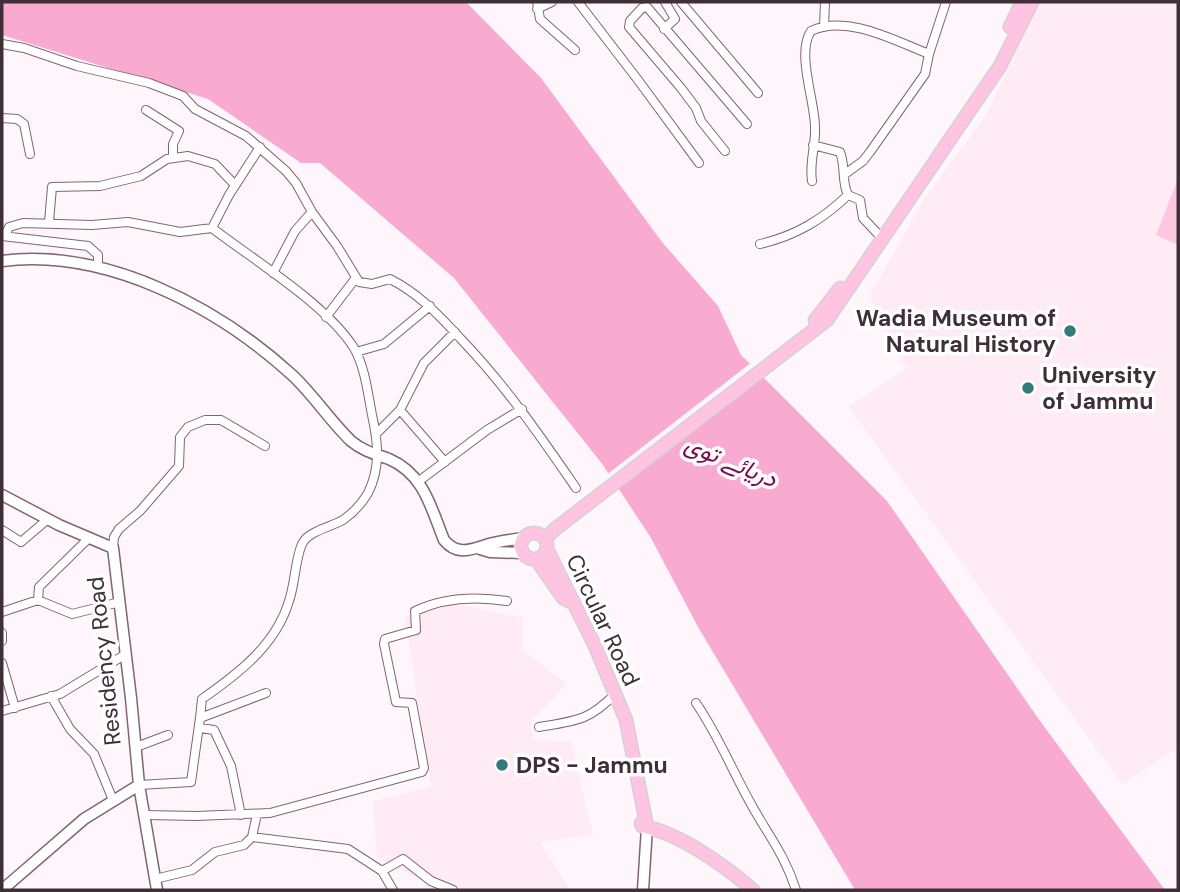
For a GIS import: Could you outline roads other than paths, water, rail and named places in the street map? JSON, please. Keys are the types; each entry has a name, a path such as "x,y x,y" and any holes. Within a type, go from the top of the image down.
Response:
{"main road":[{"path":"813,327 991,65 1022,2"},
{"path":"480,549 522,553 528,558 541,557 547,535 813,327 828,320 1000,66 1032,2"},
{"path":"2,261 43,258 98,266 165,292 262,349 303,386 350,439 367,452 401,466 419,481 443,540 449,546 463,551 523,538"},
{"name":"Residency Road","path":"2,495 113,548 139,785 156,884"},
{"path":"522,553 520,543 527,534 547,535"},
{"name":"Circular Road","path":"547,535 573,604 587,629 621,709 620,723 647,841 643,890"},
{"path":"536,559 563,598 573,604"},
{"path":"2,890 75,826 139,785"},
{"path":"644,823 704,855 754,890"},
{"path":"644,823 675,832 720,856 765,890"}],"street":[{"path":"552,2 537,5 540,19 575,50"},
{"path":"578,2 699,163"},
{"path":"664,29 675,19 665,2"},
{"path":"681,2 758,93"},
{"path":"824,27 825,2"},
{"path":"845,174 863,161 925,74 946,2"},
{"path":"725,151 701,121 696,108 681,88 628,24 645,6 747,124"},
{"path":"812,181 810,162 815,124 807,68 806,47 809,33 824,27 859,29 929,54"},
{"path":"2,44 167,89 183,96 195,109 236,130 260,147 293,179 355,279 367,284 390,279 430,306 492,372 522,409 576,488"},
{"path":"146,110 179,131 173,144 173,157"},
{"path":"2,118 17,119 24,124 30,154"},
{"path":"760,244 781,239 806,228 834,208 845,190 845,165 839,150 813,145"},
{"path":"212,228 235,185 260,147"},
{"path":"49,222 52,187 92,187 125,181 141,176 173,157 188,156 215,164 235,185"},
{"path":"845,190 860,200 866,223 877,233"},
{"path":"272,273 295,230 312,212"},
{"path":"98,266 98,255 88,246 3,236 13,225 49,222 92,225 136,222 180,232 212,228 326,317 356,352 376,434 378,456 373,480 360,504 344,519 310,536 302,544 294,584 282,620 263,649 202,699 191,782 139,785"},
{"path":"326,317 355,279"},
{"path":"356,352 384,344 430,306"},
{"path":"376,434 400,410 421,367 455,332"},
{"path":"419,481 495,425 522,409"},
{"path":"400,410 445,461"},
{"path":"113,548 114,537 119,529 140,511 179,466 180,437 188,427 205,420 220,421 265,446"},
{"path":"2,530 21,542 48,519"},
{"path":"38,600 39,587 89,538"},
{"path":"145,815 241,816 270,813 422,772 424,768 412,703 396,702 385,639 416,630 415,611 438,602 475,597 507,601"},
{"path":"2,612 38,600 72,614 120,602"},
{"path":"2,633 2,641"},
{"path":"2,711 66,691 126,654"},
{"path":"2,663 15,708"},
{"path":"200,718 265,693"},
{"path":"540,727 585,718 598,710 615,693"},
{"path":"51,696 70,729 94,754 113,800"},
{"path":"696,704 710,723 751,803 781,852 796,890"},
{"path":"200,728 215,730 217,734 231,766 241,816"},
{"path":"136,747 168,735"},
{"path":"156,884 192,870 209,855 222,849 244,845 252,837 257,814"},
{"path":"252,837 348,849 382,872 393,890"},
{"path":"382,872 403,859 430,881 453,890"}],"water":[{"name":"دریائے توی","path":"2,2 466,2 541,78 662,242 718,306 741,355 887,501 1040,721 1165,890 855,890 698,627 651,538 603,465 454,278 320,163 301,163 208,99 2,35"}],"place":[{"name":"Wadia Museum of Natural History","path":"1070,331"},
{"name":"University of Jammu","path":"1028,388"},
{"name":"DPS - Jammu","path":"502,765"}]}
